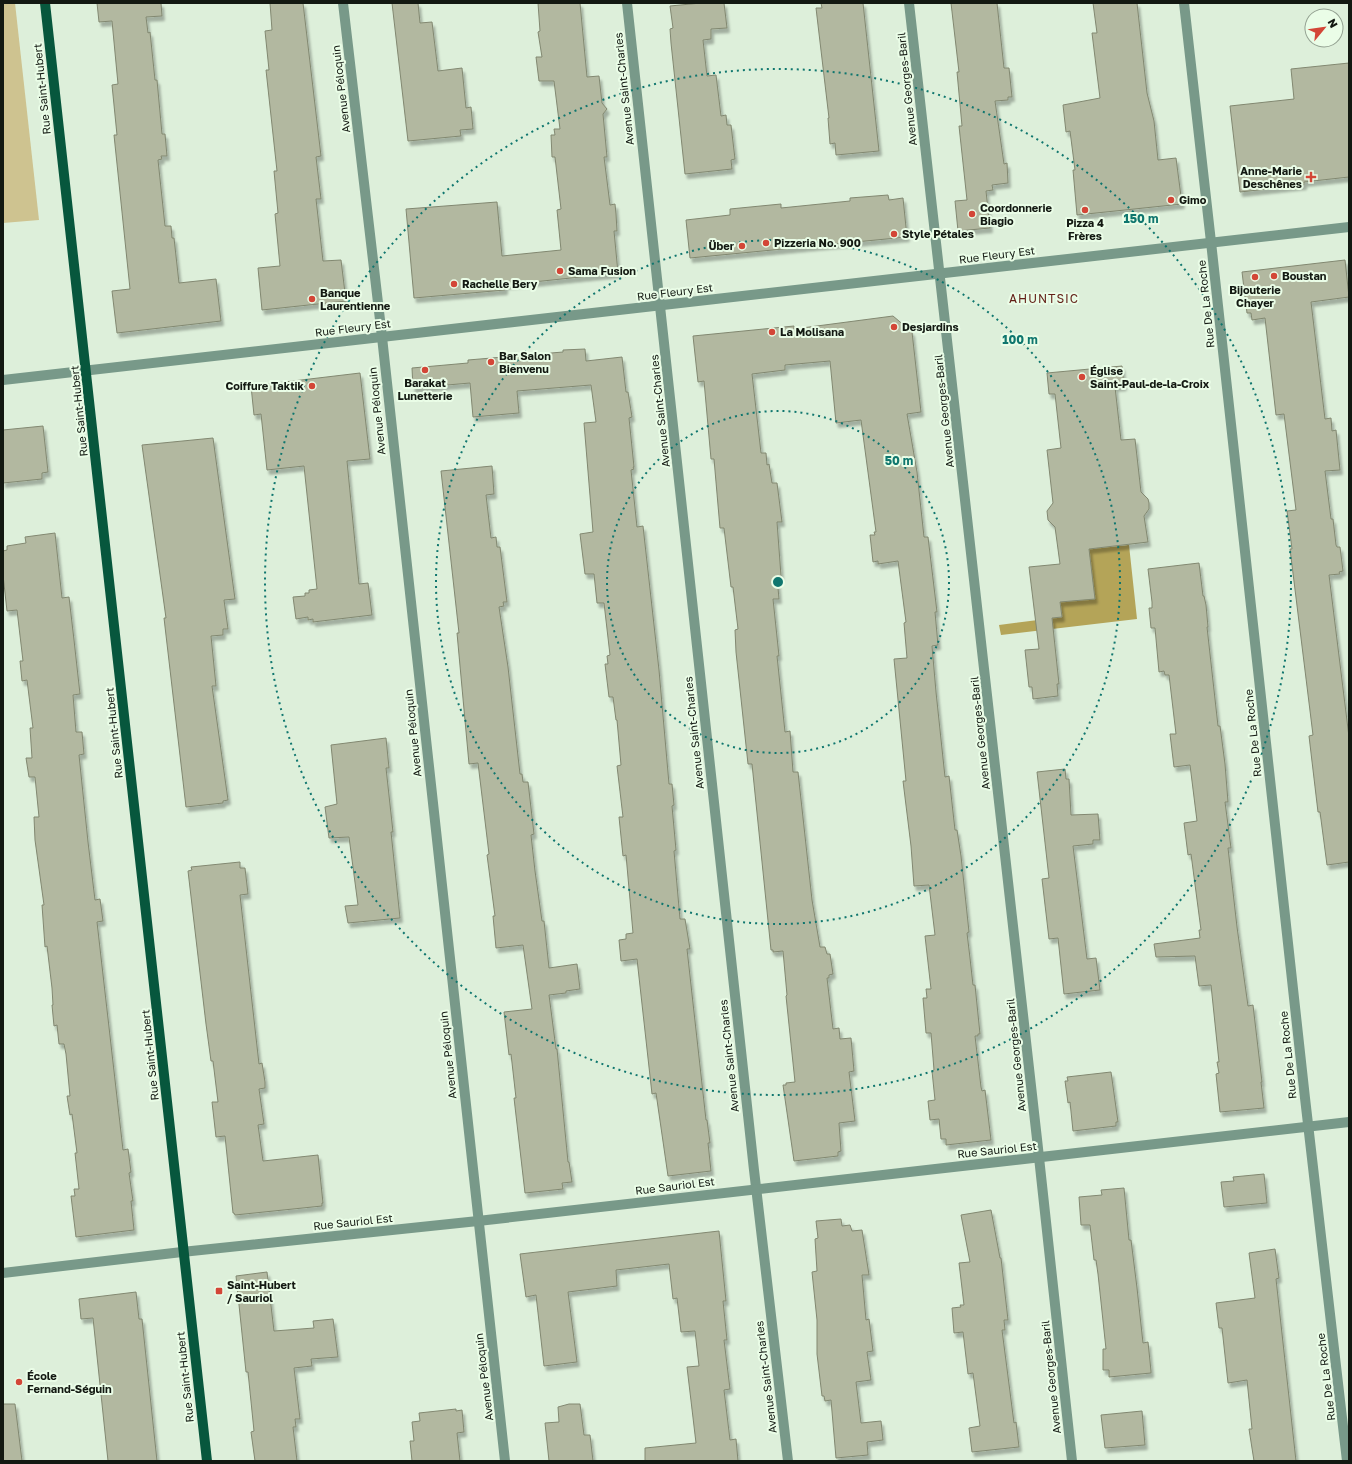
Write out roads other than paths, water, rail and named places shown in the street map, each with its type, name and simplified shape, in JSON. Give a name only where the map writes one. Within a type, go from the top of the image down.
[{"type":"main road","name":"Rue Saint-Hubert","points":[[45,3],[182,1252],[207,1461]]},
{"type":"street","name":"Avenue Péloquin","points":[[343,3],[382,337],[505,1461]]},
{"type":"street","name":"Avenue Saint-Charles","points":[[626,3],[756,1189],[788,1461]]},
{"type":"street","name":"Avenue Georges-Baril","points":[[910,3],[1072,1461]]},
{"type":"street","name":"Rue De La Roche","points":[[1184,3],[1308,1126],[1347,1461]]},
{"type":"street","name":"Rue Fleury Est","points":[[3,380],[1349,227]]},
{"type":"street","name":"Rue Sauriol Est","points":[[3,1273],[182,1252],[478,1221],[1349,1122]]},
{"type":"place","name":"Anne-Marie Deschênes","points":[[1311,177]]},
{"type":"place","name":"Gimo","points":[[1171,200]]},
{"type":"place","name":"Pizza 4 Frères","points":[[1085,210]]},
{"type":"place","name":"Coordonnerie Biagio","points":[[972,214]]},
{"type":"place","name":"Style Pétales","points":[[894,234]]},
{"type":"place","name":"Pizzeria No. 900","points":[[766,243]]},
{"type":"place","name":"Über","points":[[742,246]]},
{"type":"place","name":"Sama Fusion","points":[[560,271]]},
{"type":"place","name":"Boustan","points":[[1274,276]]},
{"type":"place","name":"Bijouterie Chayer","points":[[1255,277]]},
{"type":"place","name":"Rachelle Bery","points":[[454,284]]},
{"type":"place","name":"Banque Laurentienne","points":[[312,299]]},
{"type":"place","name":"Desjardins","points":[[894,327]]},
{"type":"place","name":"La Molisana","points":[[772,332]]},
{"type":"place","name":"Bar Salon Bienvenu","points":[[491,362]]},
{"type":"place","name":"Barakat Lunetterie","points":[[425,370]]},
{"type":"place","name":"Église Saint-Paul-de-la-Croix","points":[[1082,377]]},
{"type":"place","name":"Coiffure Taktik","points":[[312,386]]},
{"type":"place","name":"Saint-Hubert / Sauriol","points":[[219,1291]]},
{"type":"place","name":"École Fernand-Séguin","points":[[19,1382]]},
{"type":"district","name":"AHUNTSIC","points":[[1044,299]]}]
